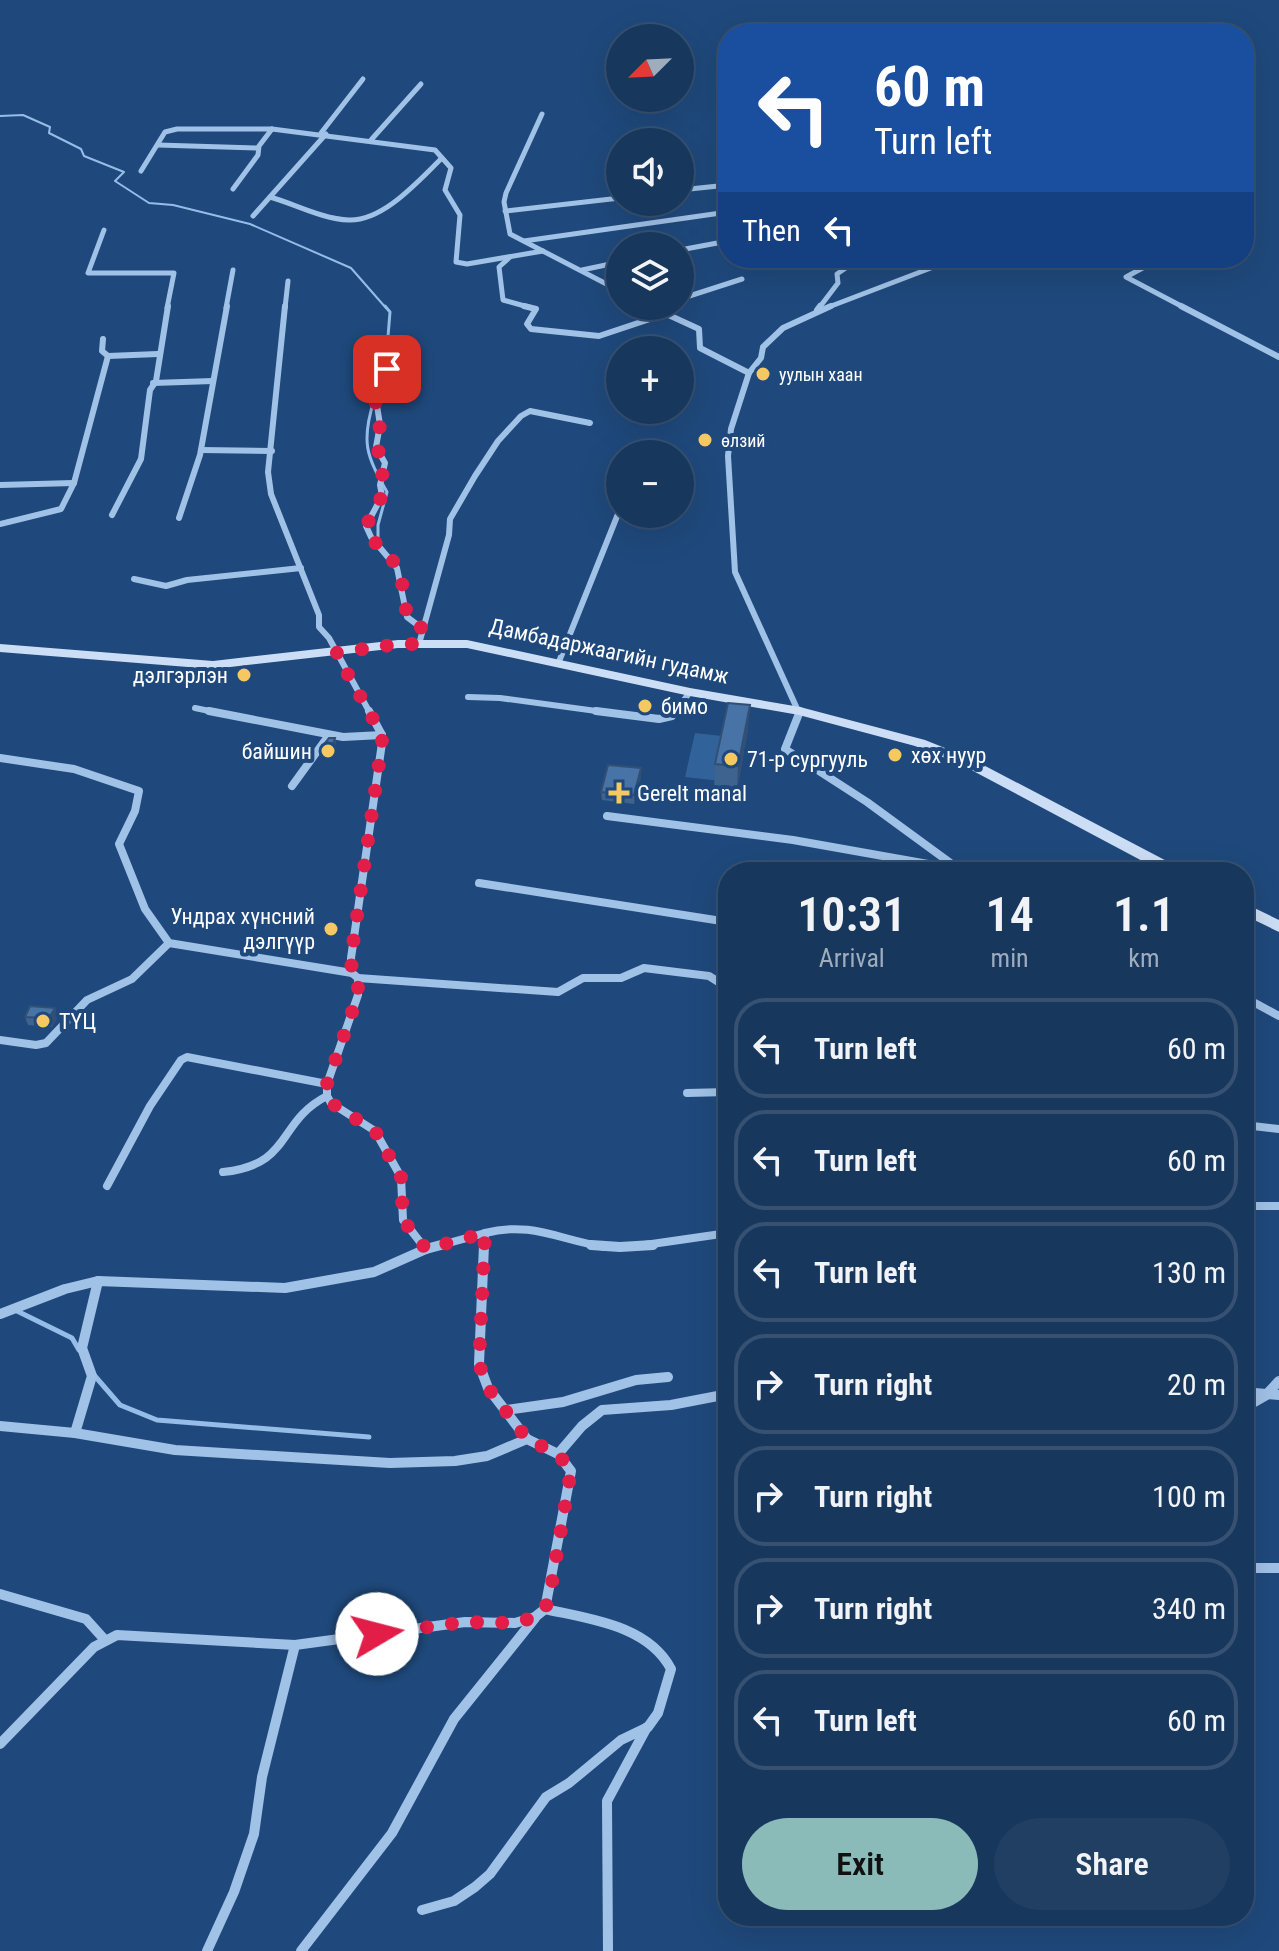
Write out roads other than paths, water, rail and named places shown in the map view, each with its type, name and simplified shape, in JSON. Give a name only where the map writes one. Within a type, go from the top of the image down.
[{"type":"main road","name":"Дамбадаржаагийн гудамж","points":[[0,648],[213,665],[336,653],[398,644],[421,637],[467,644],[690,692],[800,711],[920,743],[965,761],[1156,862]]},
{"type":"main road","points":[[1254,913],[1279,927]]},
{"type":"street","points":[[253,216],[324,133],[363,79]]},
{"type":"street","points":[[371,140],[421,84]]},
{"type":"street","points":[[542,114],[506,193],[505,211],[510,234],[606,284]]},
{"type":"street","points":[[233,189],[258,155],[258,148],[272,129]]},
{"type":"street","points":[[141,171],[165,132],[170,130],[272,129],[324,133],[435,150],[451,168],[446,192],[460,215],[456,262],[467,264],[543,251]]},
{"type":"street","points":[[158,145],[258,148]]},
{"type":"street","points":[[270,197],[321,214],[355,219],[392,201],[442,158]]},
{"type":"street","points":[[694,189],[718,186]]},
{"type":"street","points":[[505,211],[606,200]]},
{"type":"street","points":[[523,241],[718,213]]},
{"type":"street","points":[[104,230],[88,273],[174,273],[158,354],[156,381],[152,383],[141,459],[112,515]]},
{"type":"street","points":[[694,247],[718,243]]},
{"type":"street","points":[[511,257],[499,267],[503,300],[536,309],[527,324],[531,329],[599,336],[647,320]]},
{"type":"street","points":[[582,271],[606,265]]},
{"type":"street","points":[[815,312],[838,283],[837,274],[846,268]]},
{"type":"street","points":[[931,268],[815,312],[783,328],[763,347],[761,358],[749,373],[731,429],[728,456],[735,572],[800,711],[785,749],[867,802],[950,862]]},
{"type":"street","points":[[1143,268],[1126,277],[1279,357]]},
{"type":"street","points":[[179,518],[201,450],[233,270]]},
{"type":"street","points":[[694,294],[742,279]]},
{"type":"street","points":[[288,281],[269,462],[271,494],[319,615],[319,627],[329,638],[382,735],[351,958],[358,995],[327,1084],[327,1096],[331,1103],[375,1131],[401,1177],[403,1220],[426,1249]]},
{"type":"street","points":[[679,320],[699,329],[700,348],[749,373]]},
{"type":"street","points":[[103,339],[102,351],[108,356],[158,354]]},
{"type":"street","points":[[0,524],[58,511],[74,483],[108,356]]},
{"type":"street","points":[[395,367],[375,373],[372,384],[380,425],[376,447],[385,463],[380,485],[382,496],[366,526],[369,539],[391,558],[401,575],[407,617],[421,637]]},
{"type":"street","points":[[152,383],[213,381]]},
{"type":"street","points":[[421,637],[449,535],[450,519],[508,428],[522,413],[530,411],[590,423]]},
{"type":"street","points":[[201,450],[272,451]]},
{"type":"street","points":[[0,485],[74,483]]},
{"type":"street","points":[[558,664],[612,528]]},
{"type":"street","points":[[134,579],[166,586],[187,580],[301,568]]},
{"type":"street","points":[[468,697],[500,698],[659,719],[672,716],[690,692]]},
{"type":"street","points":[[195,708],[329,735],[382,735]]},
{"type":"street","points":[[292,786],[329,735]]},
{"type":"street","points":[[0,758],[74,769],[139,791],[140,803],[127,823],[119,844],[149,918],[169,943],[355,976],[558,992],[583,978],[621,978],[644,968],[709,976],[718,982]]},
{"type":"street","points":[[607,816],[793,840],[913,862]]},
{"type":"street","points":[[479,883],[718,920]]},
{"type":"street","points":[[0,1040],[36,1045],[46,1043],[87,1000],[132,979],[169,943]]},
{"type":"street","points":[[1254,1003],[1279,1016]]},
{"type":"street","points":[[107,1186],[150,1106],[181,1060],[187,1057],[327,1084]]},
{"type":"street","points":[[687,1093],[718,1092]]},
{"type":"street","points":[[223,1172],[253,1170],[266,1162],[310,1106],[327,1096]]},
{"type":"street","points":[[1254,1126],[1279,1129]]},
{"type":"street","points":[[1254,1206],[1279,1206]]},
{"type":"street","points":[[0,1314],[65,1289],[98,1281],[285,1288],[374,1272],[426,1249],[508,1225],[540,1228],[583,1244],[608,1248],[718,1234]]},
{"type":"street","points":[[301,1951],[392,1833],[454,1719],[540,1613],[571,1471],[558,1454],[527,1439],[488,1388],[479,1364],[485,1233]]},
{"type":"street","points":[[75,1433],[92,1376],[82,1348],[98,1281]]},
{"type":"street","points":[[506,1410],[563,1402],[636,1380],[668,1377]]},
{"type":"street","points":[[1254,1402],[1279,1381]]},
{"type":"street","points":[[1254,1394],[1279,1395]]},
{"type":"street","points":[[558,1454],[582,1426],[602,1410],[671,1405],[718,1396]]},
{"type":"street","points":[[0,1426],[75,1433],[175,1450],[390,1463],[455,1461],[487,1456],[527,1439]]},
{"type":"street","points":[[1254,1568],[1279,1568]]},
{"type":"street","points":[[0,1594],[86,1619],[104,1639]]},
{"type":"street","points":[[0,1744],[104,1639],[117,1635],[295,1645],[465,1622],[515,1623],[540,1613],[640,1636],[661,1650],[671,1669],[670,1679],[658,1713],[607,1801],[608,1951]]},
{"type":"street","points":[[207,1951],[234,1892],[254,1834],[262,1777],[295,1645]]},
{"type":"street","points":[[422,1910],[454,1901],[475,1887],[490,1874],[546,1797],[569,1783],[621,1740],[648,1727]]},
{"type":"waterway","points":[[0,116],[23,115],[50,127],[49,133],[81,149],[84,156],[124,172],[115,181],[149,203],[173,205],[250,224],[351,268],[386,308]]},
{"type":"waterway","points":[[377,391],[386,361],[390,312],[385,306]]},
{"type":"waterway","points":[[374,400],[368,427],[368,448],[374,468],[387,492],[378,525],[378,543]]},
{"type":"waterway","points":[[17,1311],[72,1338],[79,1350]]},
{"type":"waterway","points":[[94,1375],[120,1405],[157,1420],[369,1437]]},
{"type":"place","name":"уулын хаан","points":[[763,374]]},
{"type":"place","name":"өлзий","points":[[705,440]]},
{"type":"place","name":"дэлгэрлэн","points":[[244,675]]},
{"type":"place","name":"бимо","points":[[645,706]]},
{"type":"place","name":"байшин","points":[[328,751]]},
{"type":"place","name":"хөх нуур","points":[[895,755]]},
{"type":"place","name":"71-р сургууль","points":[[731,759]]},
{"type":"place","name":"Gerelt manal","points":[[619,793]]},
{"type":"place","name":"Ундрах хүнсний дэлгүүр","points":[[331,929]]},
{"type":"place","name":"ТҮЦ","points":[[43,1021]]}]
